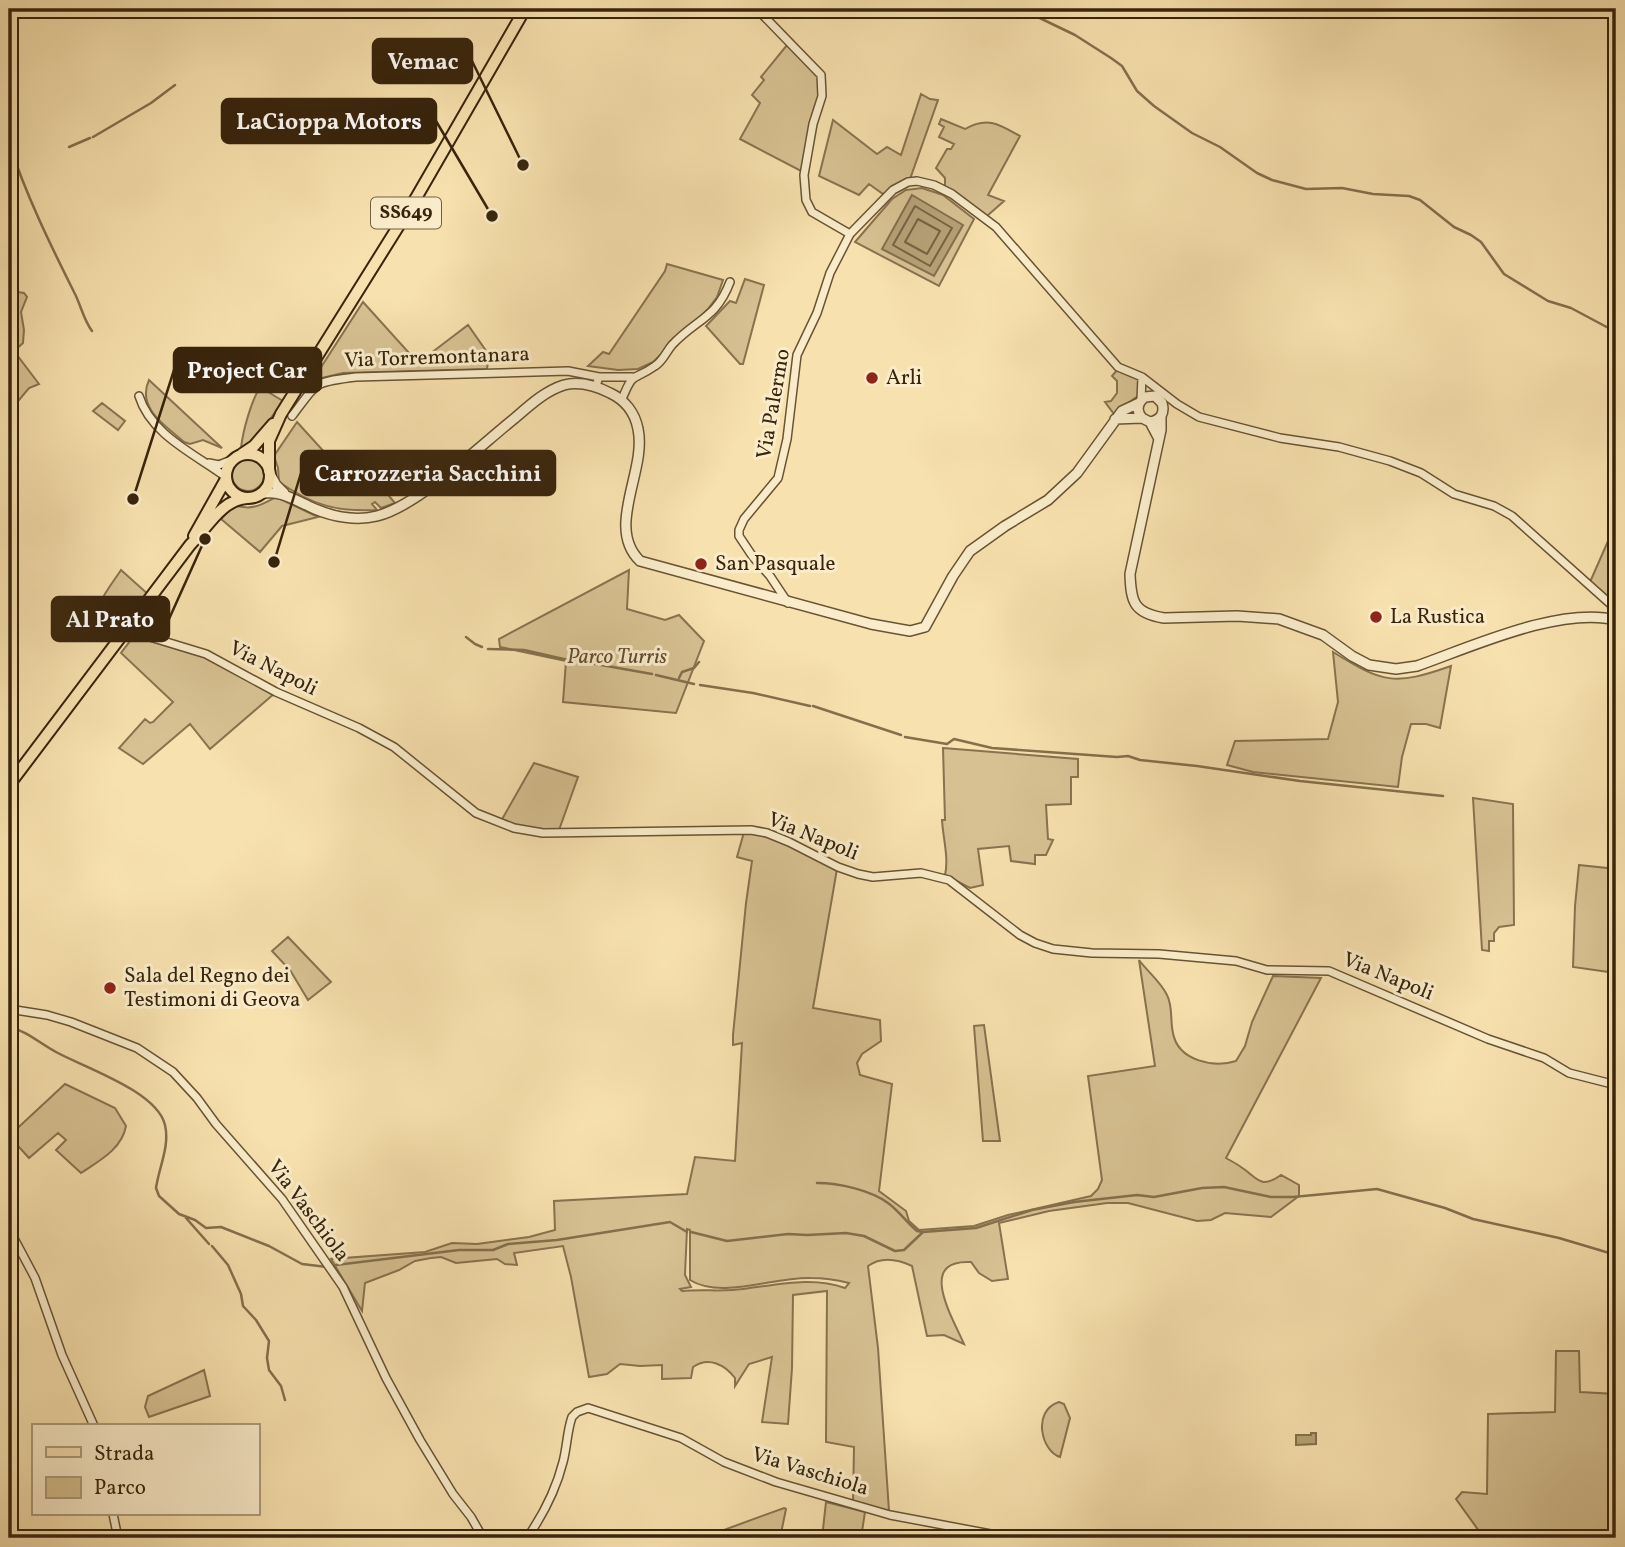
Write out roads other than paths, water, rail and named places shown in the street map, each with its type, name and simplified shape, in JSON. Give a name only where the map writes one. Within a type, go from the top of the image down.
[{"type":"main road","name":"SS649","points":[[190,544],[223,506],[233,500],[260,494],[268,486],[269,441],[416,198],[524,9]]},
{"type":"main road","name":"SS649","points":[[9,785],[190,544],[226,478],[227,470],[237,457],[254,446],[286,415]]},
{"type":"main road","points":[[237,457],[255,455],[262,459],[270,473]]},
{"type":"main road","points":[[226,478],[233,492],[247,498]]},
{"type":"street","points":[[757,9],[821,75],[822,96],[813,124],[804,175],[806,200],[812,212],[850,234]]},
{"type":"street","name":"Via Palermo","points":[[789,603],[753,557],[738,530],[778,478],[787,439],[797,355],[817,313],[830,273],[850,234],[893,190],[918,181],[952,194],[996,227],[1118,367],[1142,377],[1177,404],[1207,420],[1280,438],[1339,447],[1391,461],[1421,473],[1454,494],[1494,506],[1512,516],[1616,609]]},
{"type":"street","points":[[597,382],[632,377],[656,366],[676,341],[716,309],[730,282]]},
{"type":"street","name":"Via Torremontanara","points":[[286,415],[324,381],[356,377],[568,371],[597,382],[622,399]]},
{"type":"street","points":[[632,377],[622,399],[635,419],[639,437],[625,525],[631,553],[650,566],[871,624],[911,631],[922,629],[970,551],[1004,526],[1048,500],[1077,473],[1122,411],[1149,396],[1155,396],[1162,402],[1162,414],[1159,440],[1130,573],[1131,598],[1136,606],[1152,616],[1279,619],[1324,635],[1369,665],[1396,668],[1417,666],[1550,620],[1594,617],[1616,620]]},
{"type":"street","points":[[1142,377],[1139,413],[1159,440]]},
{"type":"street","name":"Via Torremontanara","points":[[260,494],[278,493],[335,516],[376,516],[394,510],[427,489],[544,394],[571,384],[597,382]]},
{"type":"street","points":[[139,396],[149,417],[177,443],[226,478]]},
{"type":"street","points":[[1115,419],[1146,420],[1177,404]]},
{"type":"street","points":[[202,461],[219,465],[237,457]]},
{"type":"street","name":"Via Torremontanara","points":[[270,473],[278,488],[295,499]]},
{"type":"street","name":"Via Napoli","points":[[127,630],[206,654],[276,692],[359,728],[394,747],[476,813],[504,825],[543,832],[730,829],[767,833],[858,874],[873,877],[921,873],[949,880],[1020,935],[1044,947],[1092,953],[1160,954],[1237,961],[1267,970],[1329,971],[1488,1039],[1544,1058],[1569,1073],[1616,1085]]},
{"type":"street","name":"Via Vaschiola","points":[[9,1009],[71,1022],[137,1048],[173,1072],[197,1098],[216,1124],[282,1199],[343,1287],[386,1378],[420,1440],[483,1538]]},
{"type":"street","points":[[9,1229],[35,1278],[62,1354],[93,1424]]},
{"type":"street","name":"Via Vaschiola","points":[[527,1538],[553,1493],[572,1417],[588,1408],[681,1438],[724,1462],[776,1482],[890,1515],[1012,1538]]},
{"type":"street","points":[[113,1516],[118,1538]]},
{"type":"water","points":[[912,195],[963,225],[934,276],[882,249]]},
{"type":"water","points":[[1316,1433],[1316,1444],[1296,1445],[1296,1435]]},
{"type":"waterway","points":[[1021,9],[1075,35],[1111,58],[1122,66],[1137,91],[1154,106],[1257,173],[1306,189],[1342,188],[1373,194],[1409,196],[1420,200],[1454,227],[1481,242],[1504,274],[1548,301],[1571,308],[1616,332]]},
{"type":"waterway","points":[[93,137],[151,103],[175,85]]},
{"type":"waterway","points":[[69,147],[90,138]]},
{"type":"waterway","points":[[9,143],[39,219],[92,331]]},
{"type":"waterway","points":[[466,637],[482,647]]},
{"type":"waterway","points":[[488,649],[524,650],[568,660]]},
{"type":"waterway","points":[[573,660],[652,674]]},
{"type":"waterway","points":[[679,678],[682,672],[694,668],[699,662]]},
{"type":"waterway","points":[[656,675],[694,684]]},
{"type":"waterway","points":[[700,685],[810,706]]},
{"type":"waterway","points":[[813,706],[901,735]]},
{"type":"waterway","points":[[905,737],[947,744],[954,739],[992,748],[1128,756],[1140,760],[1300,781],[1443,796]]},
{"type":"waterway","points":[[9,1027],[22,1031],[56,1052],[118,1081],[148,1101],[159,1113],[165,1125],[166,1141],[156,1188],[159,1196],[179,1214],[206,1228],[221,1227],[269,1246],[302,1264],[327,1267]]},
{"type":"waterway","points":[[817,1183],[844,1186],[881,1198],[917,1231],[923,1232]]},
{"type":"waterway","points":[[691,1232],[727,1241],[788,1234],[846,1233],[864,1236],[895,1251],[904,1250],[923,1232],[976,1228],[1032,1210],[1074,1202],[1137,1195],[1154,1197],[1202,1188],[1224,1187],[1271,1197],[1377,1189],[1445,1208],[1473,1219],[1559,1238],[1616,1255]]},
{"type":"waterway","points":[[186,1218],[209,1244]]},
{"type":"waterway","points":[[336,1265],[459,1250],[493,1250],[508,1244],[557,1240],[670,1222],[687,1232]]},
{"type":"waterway","points":[[212,1246],[228,1265],[241,1294],[243,1306],[269,1341],[269,1370],[281,1386],[285,1400]]},
{"type":"place","name":"Vemac","points":[[523,165]]},
{"type":"place","name":"LaCioppa Motors","points":[[492,216]]},
{"type":"place","name":"Arli","points":[[872,378]]},
{"type":"place","name":"Project Car","points":[[133,499]]},
{"type":"place","name":"Al Prato","points":[[205,539]]},
{"type":"place","name":"Carrozzeria Sacchini","points":[[274,562]]},
{"type":"place","name":"San Pasquale","points":[[701,564]]},
{"type":"place","name":"La Rustica","points":[[1376,617]]},
{"type":"place","name":"Sala del Regno dei Testimoni di Geova","points":[[110,988]]},
{"type":"park label","name":"Parco Turris","points":[[617,657]]}]
